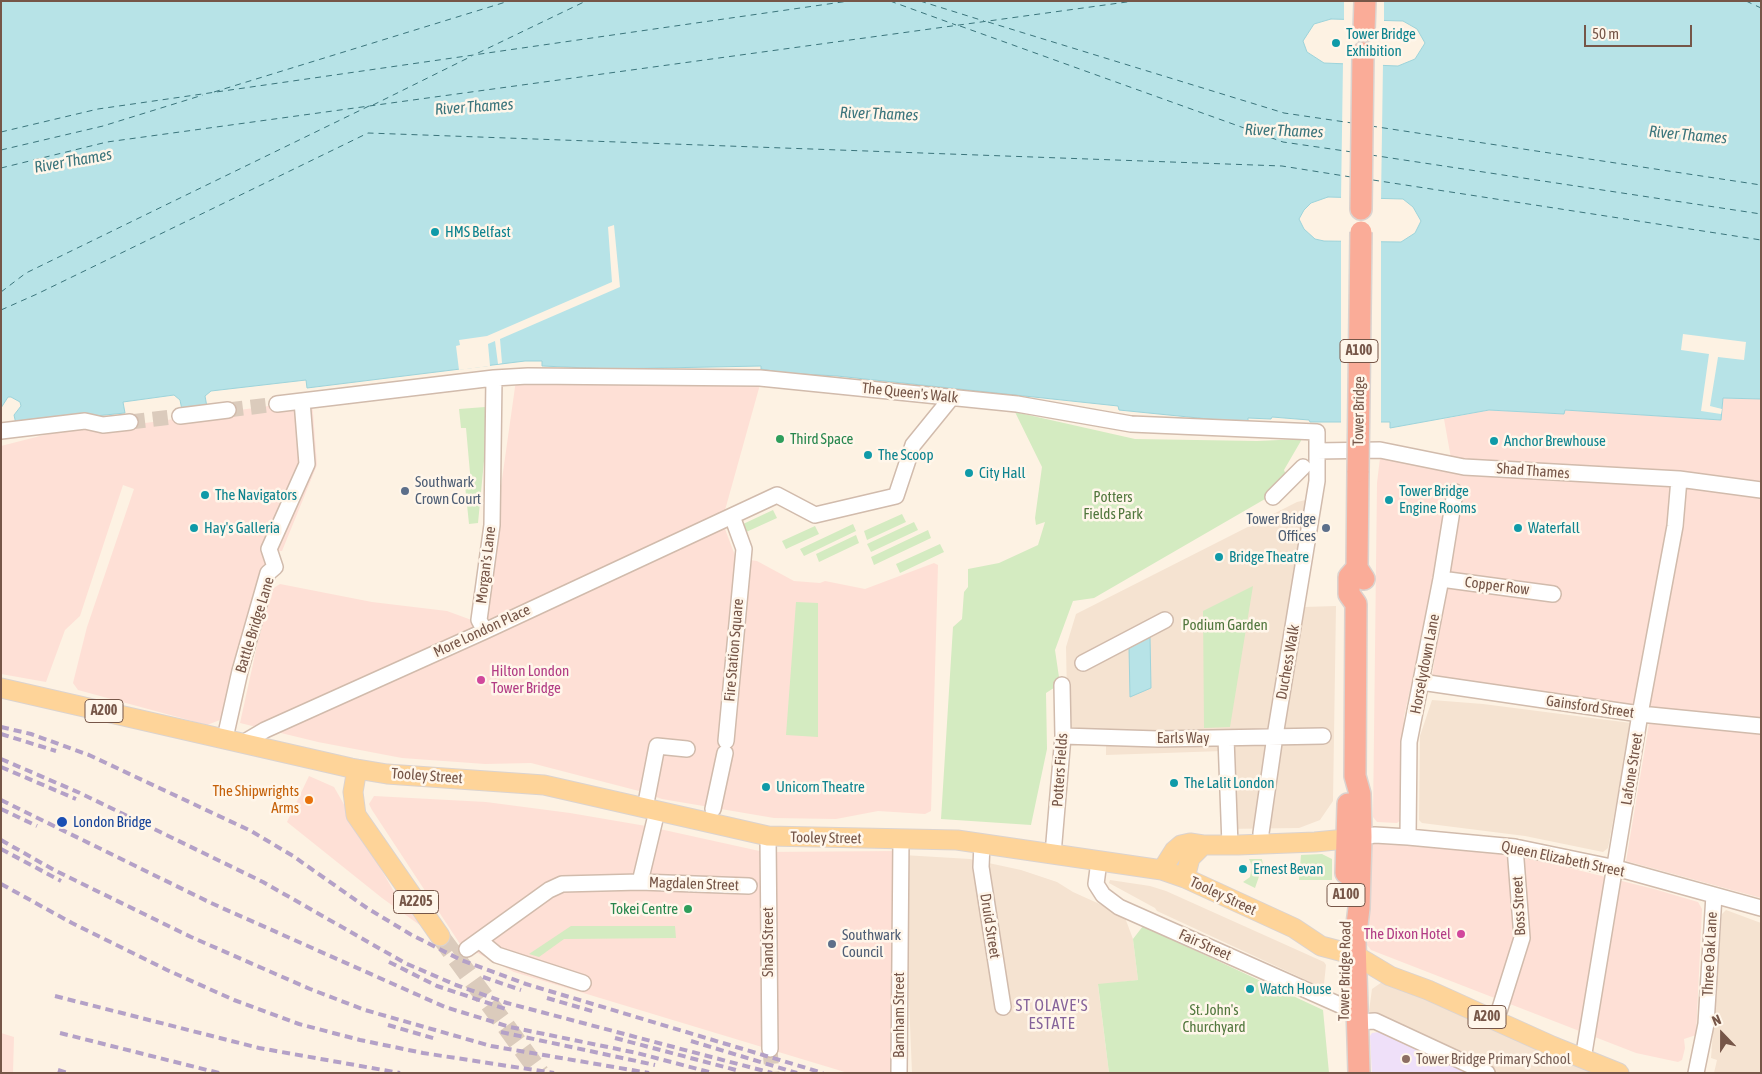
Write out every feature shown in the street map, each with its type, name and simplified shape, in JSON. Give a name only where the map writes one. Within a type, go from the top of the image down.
[{"type":"highway","points":[[1364,31],[1365,1]]},
{"type":"highway","points":[[1361,209],[1363,53]]},
{"type":"highway","name":"Tower Bridge","points":[[1358,471],[1361,232]]},
{"type":"highway","name":"Tower Bridge Road","points":[[1347,1073],[1342,1006],[1349,953],[1354,838],[1360,794],[1355,779],[1356,604],[1349,594],[1349,576],[1357,568],[1358,471]]},
{"type":"highway","name":"Tower Bridge Road","points":[[1349,953],[1366,1021],[1359,1073]]},
{"type":"main road","name":"Tooley Street","points":[[1,688],[357,769],[387,774],[544,785],[768,836],[931,838],[982,843],[1162,870],[1185,878],[1294,928],[1321,946],[1349,953],[1390,976],[1428,990],[1618,1073]]},
{"type":"main road","name":"A2205","points":[[357,769],[353,792],[356,815],[440,936]]},
{"type":"main road","points":[[1162,870],[1170,856],[1181,845],[1190,843],[1230,845],[1315,842],[1354,838]]},
{"type":"main road","points":[[1185,878],[1190,858],[1203,845]]},
{"type":"street","name":"The Queen's Walk","points":[[278,404],[494,378],[528,376],[760,378],[1017,404],[1131,424],[1317,432],[1317,445]]},
{"type":"street","name":"Morgan's Lane","points":[[485,631],[479,620],[492,525],[494,378]]},
{"type":"street","name":"More London Place","points":[[243,743],[265,730],[485,631],[777,495],[815,515],[896,496],[913,445],[952,397]]},
{"type":"street","name":"Battle Bridge Lane","points":[[225,738],[240,671],[268,574],[274,567],[269,549],[299,476],[307,464],[302,401]]},
{"type":"street","points":[[180,416],[228,410]]},
{"type":"street","points":[[1,431],[85,421],[103,425],[130,422]]},
{"type":"street","name":"Duchess Walk","points":[[1262,844],[1275,736],[1317,445]]},
{"type":"street","name":"Shad Thames","points":[[1317,445],[1380,450],[1464,467],[1680,479],[1761,490]]},
{"type":"street","points":[[1284,470],[1312,472]]},
{"type":"street","points":[[1273,497],[1312,472]]},
{"type":"street","name":"Lafone Street","points":[[1583,1059],[1640,714],[1676,526],[1680,479]]},
{"type":"street","name":"Horselydown Lane","points":[[1408,837],[1409,742],[1441,579],[1455,492]]},
{"type":"street","name":"Fire Station Square","points":[[713,809],[725,747],[744,549],[727,519]]},
{"type":"street","name":"Copper Row","points":[[1441,579],[1553,594]]},
{"type":"street","points":[[1083,662],[1165,620]]},
{"type":"street","name":"Gainsford Street","points":[[1421,682],[1640,714],[1761,726]]},
{"type":"street","name":"Potters Fields","points":[[1053,854],[1063,736],[1062,685]]},
{"type":"street","name":"Earls Way","points":[[1063,736],[1226,738],[1230,845]]},
{"type":"street","points":[[1226,738],[1323,736]]},
{"type":"street","name":"Magdalen Street","points":[[640,882],[651,810],[657,746],[687,749]]},
{"type":"street","name":"Queen Elizabeth Street","points":[[1354,838],[1375,835],[1515,847],[1616,868],[1761,908]]},
{"type":"street","name":"Shand Street","points":[[768,836],[770,1049]]},
{"type":"street","name":"Barnham Street","points":[[899,1073],[901,838]]},
{"type":"street","name":"Druid Street","points":[[982,843],[981,867],[1003,1007]]},
{"type":"street","name":"Boss Street","points":[[1496,1021],[1522,938],[1515,847]]},
{"type":"street","name":"Fair Street","points":[[1099,861],[1096,884],[1103,895],[1118,907],[1342,1006]]},
{"type":"street","name":"Magdalen Street","points":[[467,950],[535,900],[562,884],[640,882],[749,886]]},
{"type":"street","name":"Three Oak Lane","points":[[1696,1073],[1706,1024],[1714,895]]},
{"type":"street","points":[[480,941],[497,955],[583,983]]},
{"type":"street","points":[[1366,1021],[1488,1073]]},
{"type":"shaded area","points":[[516,380],[761,381],[722,521],[736,558],[757,561],[794,581],[820,583],[825,581],[865,589],[934,563],[938,565],[931,811],[925,814],[878,811],[836,819],[774,818],[662,799],[639,791],[531,763],[485,764],[402,758],[318,742],[240,723],[269,591],[280,584],[372,602],[447,611],[477,622],[482,621]]},
{"type":"shaded area","points":[[1723,398],[1761,399],[1761,898],[1626,861],[1651,712],[1431,683],[1435,657],[1419,648],[1404,717],[1401,820],[1397,823],[1377,822],[1373,817],[1377,483],[1380,458],[1452,464],[1444,419],[1489,410],[1563,414],[1564,410],[1721,420]]},
{"type":"shaded area","points":[[312,400],[317,465],[282,551],[271,551],[220,720],[207,725],[78,690],[73,683],[87,627],[134,489],[123,485],[80,616],[65,630],[46,682],[1,674],[1,446],[83,425],[109,428]]},
{"type":"shaded area","points":[[1323,496],[1304,607],[1336,606],[1333,801],[1320,820],[1299,828],[1221,829],[1223,751],[1106,755],[1106,743],[1068,744],[1066,647],[1076,614],[1297,502]]},
{"type":"shaded area","points":[[1432,700],[1483,704],[1631,723],[1608,848],[1603,852],[1525,836],[1422,823],[1419,820],[1420,736]]},
{"type":"shaded area","points":[[309,776],[334,787],[393,890],[421,926],[382,898],[287,822]]},
{"type":"shaded area","points":[[374,796],[486,802],[570,813],[646,826],[764,852],[895,851],[893,1073],[848,1073],[514,972],[460,944],[372,810],[369,804]]},
{"type":"shaded area","points":[[1376,841],[1505,852],[1654,889],[1698,902],[1702,909],[1696,1035],[1684,1039],[1685,1048],[1682,1060],[1678,1062],[1636,1053],[1371,950],[1364,941],[1367,849]]},
{"type":"shaded area","points":[[903,855],[970,859],[1021,870],[1057,882],[1073,892],[1124,915],[1133,939],[1138,980],[1098,985],[1109,1073],[912,1073]]},
{"type":"shaded area","points":[[1110,880],[1150,886],[1166,891],[1324,962],[1326,965],[1324,984],[1319,986],[1157,911],[1155,908],[1109,883]]},
{"type":"shaded area","points":[[1726,910],[1761,923],[1761,1073],[1714,1073],[1717,1060],[1711,1058],[1722,914]]},
{"type":"shaded area","points":[[1385,980],[1605,1073],[1497,1073],[1374,1016],[1369,1011],[1372,989]]},
{"type":"shaded area","name":"Tower Bridge Primary School","points":[[1379,1032],[1471,1073],[1372,1073],[1370,1036],[1372,1033]]},
{"type":"shaded area","points":[[1,1033],[14,1037],[13,1073],[1,1073]]},
{"type":"green space","points":[[485,407],[487,430],[478,523],[469,524],[465,485],[471,484],[466,428],[461,428],[459,409]]},
{"type":"green space","name":"Potters Fields Park","points":[[1015,412],[1135,439],[1257,441],[1302,439],[1284,470],[1286,475],[1265,499],[1094,598],[1073,601],[1055,650],[1060,684],[1046,693],[1047,749],[1031,825],[941,819],[953,627],[962,619],[964,592],[968,587],[968,569],[999,563],[1038,545],[1045,522],[1036,525],[1035,518],[1042,467]]},
{"type":"green space","points":[[773,510],[777,518],[744,533],[741,525]]},
{"type":"green space","points":[[902,514],[906,522],[867,540],[864,531]]},
{"type":"green space","points":[[914,522],[918,530],[871,552],[867,544]]},
{"type":"green space","points":[[853,524],[856,531],[804,556],[800,549]]},
{"type":"green space","points":[[815,526],[819,534],[786,549],[782,541]]},
{"type":"green space","points":[[928,530],[931,538],[874,565],[871,557]]},
{"type":"green space","points":[[856,535],[859,543],[819,562],[816,554]]},
{"type":"green space","points":[[940,544],[944,552],[900,573],[896,564]]},
{"type":"green space","name":"Podium Garden","points":[[1253,586],[1230,727],[1204,728],[1203,611]]},
{"type":"green space","points":[[796,602],[818,603],[818,737],[786,735]]},
{"type":"green space","points":[[1322,854],[1332,859],[1332,880],[1299,880],[1301,855]]},
{"type":"green space","points":[[1249,859],[1262,859],[1263,865],[1255,888],[1243,882],[1250,877],[1252,866]]},
{"type":"green space","points":[[571,926],[675,926],[676,938],[564,939],[539,957],[529,954]]},
{"type":"green space","name":"St. John's Churchyard","points":[[1143,926],[1323,1010],[1329,1073],[1109,1073],[1098,984],[1138,980],[1133,939]]},
{"type":"water","name":"River Thames","points":[[1,1],[1761,1],[1761,399],[1723,398],[1721,420],[1565,410],[1564,414],[1489,410],[1390,428],[1390,422],[1310,422],[1309,420],[1272,417],[1271,419],[1248,418],[1248,423],[1119,410],[1118,406],[837,376],[784,373],[761,369],[761,366],[611,369],[542,366],[542,361],[525,361],[307,388],[306,380],[211,391],[205,396],[207,407],[182,410],[180,400],[174,395],[123,402],[125,413],[16,424],[14,415],[21,406],[20,402],[8,397],[1,408]],"holes":[[[1331,19],[1403,21],[1417,29],[1425,43],[1415,59],[1398,66],[1324,63],[1307,52],[1303,41],[1314,24]],[[1328,197],[1403,199],[1413,207],[1421,221],[1415,233],[1401,242],[1324,241],[1315,239],[1304,229],[1299,219],[1311,203]]]},
{"type":"water","points":[[1150,637],[1151,688],[1130,697],[1129,647]]},
{"type":"pier","points":[[1344,1],[1384,1],[1384,22],[1344,22]]},
{"type":"pier","points":[[1343,62],[1383,63],[1381,200],[1341,199]]},
{"type":"pier","points":[[614,225],[620,287],[500,339],[502,363],[498,364],[495,341],[488,344],[490,366],[459,370],[456,346],[460,345],[459,340],[487,336],[612,282],[608,227]]},
{"type":"pier","points":[[1341,239],[1381,241],[1381,425],[1341,424]]},
{"type":"pier","points":[[1683,334],[1746,342],[1744,360],[1718,357],[1710,406],[1722,409],[1721,414],[1701,411],[1709,354],[1681,350]]},
{"type":"ferry route","points":[[214,92],[509,1]]},
{"type":"ferry route","points":[[478,53],[586,1]]},
{"type":"ferry route","points":[[1,132],[98,109],[849,1]]},
{"type":"ferry route","points":[[890,1],[956,25]]},
{"type":"ferry route","points":[[920,1],[984,21]]},
{"type":"ferry route","points":[[1,168],[107,142],[1134,1]]},
{"type":"ferry route","points":[[1746,1],[1761,8]]},
{"type":"ferry route","points":[[988,22],[1284,113],[1352,123]]},
{"type":"ferry route","points":[[960,26],[1283,142],[1352,152]]},
{"type":"ferry route","points":[[373,105],[472,56]]},
{"type":"ferry route","points":[[1,150],[103,126],[203,95]]},
{"type":"ferry route","points":[[1,292],[26,273],[369,106]]},
{"type":"ferry route","points":[[1371,126],[1761,185]]},
{"type":"ferry route","points":[[1,310],[368,133],[1282,166],[1351,177]]},
{"type":"ferry route","points":[[1371,155],[1761,214]]},
{"type":"ferry route","points":[[1373,180],[1761,240]]},
{"type":"tunnel","points":[[228,410],[277,404]]},
{"type":"tunnel","points":[[130,422],[180,416]]},
{"type":"tunnel","points":[[440,936],[540,1073]]},
{"type":"tunnel","points":[[455,956],[467,949]]},
{"type":"tunnel","points":[[770,1049],[772,1073]]},
{"type":"railway","points":[[1,727],[31,734],[89,755],[251,831],[293,856],[367,908],[410,934],[461,960],[526,984],[823,1073]]},
{"type":"railway","points":[[1,734],[56,751]]},
{"type":"railway","points":[[1,759],[80,793],[263,882],[405,963],[456,985],[507,1003],[772,1073]]},
{"type":"railway","points":[[1,767],[76,799]]},
{"type":"railway","points":[[1,800],[211,903],[445,1007],[510,1027],[637,1053],[713,1073]]},
{"type":"railway","points":[[1,809],[37,826]]},
{"type":"railway","points":[[1,840],[54,870],[191,937],[310,989],[365,1010],[491,1046],[649,1073]]},
{"type":"railway","points":[[1,849],[61,881]]},
{"type":"railway","points":[[1,884],[72,923],[167,970],[234,1000],[299,1024],[360,1040],[423,1053],[554,1073]]},
{"type":"railway","points":[[389,962],[437,986],[509,1010]]},
{"type":"railway","points":[[483,977],[521,990]]},
{"type":"railway","points":[[55,996],[259,1048],[400,1073]]},
{"type":"railway","points":[[547,998],[595,1012]]},
{"type":"railway","points":[[388,1025],[436,1039]]},
{"type":"railway","points":[[501,1032],[655,1065]]},
{"type":"railway","points":[[60,1033],[219,1073]]},
{"type":"railway","points":[[615,1038],[736,1070]]},
{"type":"railway","points":[[691,1041],[797,1073]]},
{"type":"railway","points":[[58,1070],[68,1073]]},
{"type":"place","name":"Tower Bridge Exhibition","points":[[1336,43]]},
{"type":"place","name":"HMS Belfast","points":[[435,232]]},
{"type":"place","name":"Third Space","points":[[780,439]]},
{"type":"place","name":"Anchor Brewhouse","points":[[1494,441]]},
{"type":"place","name":"The Scoop","points":[[868,455]]},
{"type":"place","name":"City Hall","points":[[969,473]]},
{"type":"place","name":"Southwark Crown Court","points":[[405,491]]},
{"type":"place","name":"The Navigators","points":[[205,495]]},
{"type":"place","name":"Tower Bridge Engine Rooms","points":[[1389,500]]},
{"type":"place","name":"Hay's Galleria","points":[[194,528]]},
{"type":"place","name":"Tower Bridge Offices","points":[[1326,528]]},
{"type":"place","name":"Waterfall","points":[[1518,528]]},
{"type":"place","name":"Bridge Theatre","points":[[1219,557]]},
{"type":"place","name":"Hilton London Tower Bridge","points":[[481,680]]},
{"type":"place","name":"The Lalit London","points":[[1174,783]]},
{"type":"place","name":"Unicorn Theatre","points":[[766,787]]},
{"type":"place","name":"The Shipwrights Arms","points":[[309,800]]},
{"type":"place","name":"London Bridge","points":[[62,822]]},
{"type":"place","name":"Ernest Bevan","points":[[1243,869]]},
{"type":"place","name":"Tokei Centre","points":[[688,909]]},
{"type":"place","name":"The Dixon Hotel","points":[[1461,934]]},
{"type":"place","name":"Southwark Council","points":[[832,944]]},
{"type":"place","name":"Watch House","points":[[1250,989]]},
{"type":"place","name":"Tower Bridge Primary School","points":[[1406,1059]]},
{"type":"district","name":"ST OLAVE'S ESTATE","points":[[1052,1015]]}]
